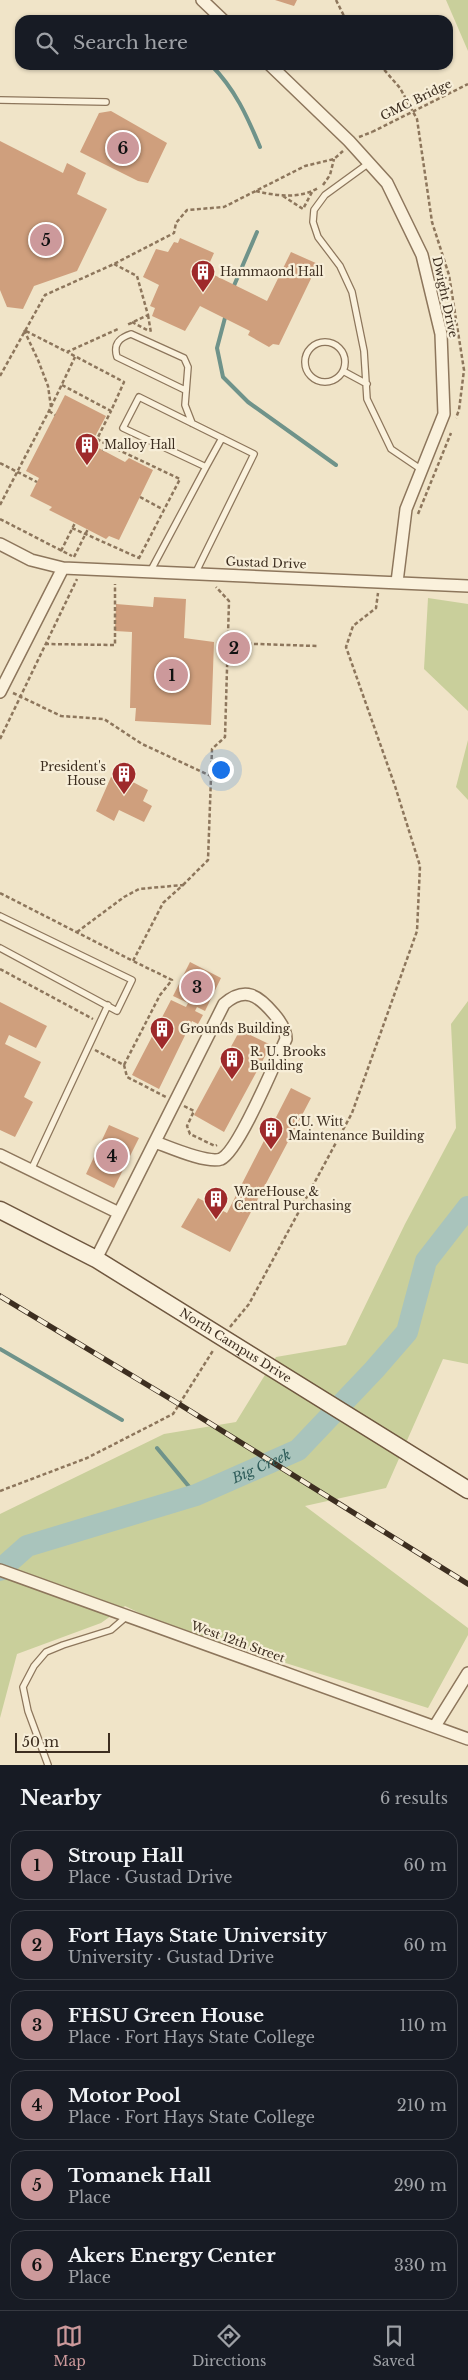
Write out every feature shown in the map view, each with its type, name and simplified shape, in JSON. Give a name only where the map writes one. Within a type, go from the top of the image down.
[{"type":"main road","name":"North Campus Drive","points":[[0,1210],[96,1259],[468,1490]]},
{"type":"street","points":[[202,0],[218,15]]},
{"type":"street","name":"Dwight Drive","points":[[275,70],[349,141],[387,183],[422,255],[441,334],[444,414],[406,509],[397,582]]},
{"type":"street","name":"Gustad Drive","points":[[0,544],[31,560],[63,568],[468,586]]},
{"type":"street","points":[[1,691],[63,568]]},
{"type":"street","points":[[96,1259],[224,1004],[233,997],[242,994],[257,997],[280,1021],[286,1033],[286,1039],[236,1144],[221,1158],[209,1160],[155,1142]]},
{"type":"street","points":[[0,1156],[119,1213]]},
{"type":"street","name":"West 12th Street","points":[[0,1570],[468,1739]]},
{"type":"street","points":[[435,1726],[468,1673]]},
{"type":"lane","points":[[0,100],[106,102]]},
{"type":"lane","points":[[369,163],[325,195],[314,210],[313,222],[318,237],[340,266],[352,292],[364,352],[367,399],[391,449],[422,470]]},
{"type":"lane","points":[[185,390],[117,357],[115,350],[117,342],[131,334],[187,361],[185,405],[192,423]]},
{"type":"lane","points":[[321,342],[334,344],[343,352],[345,365],[343,371],[339,376],[327,382],[314,378],[306,368],[307,354],[315,345],[321,342]]},
{"type":"lane","points":[[343,371],[366,384]]},
{"type":"lane","points":[[195,574],[254,454],[138,397],[123,428],[206,467]]},
{"type":"lane","points":[[150,572],[222,438]]},
{"type":"lane","points":[[0,916],[132,980],[117,1011],[0,948]]},
{"type":"lane","points":[[30,1170],[108,1006]]},
{"type":"lane","points":[[48,1765],[28,1711],[23,1686],[34,1666],[46,1652],[111,1630],[126,1617]]},
{"type":"path","points":[[336,0],[344,15]]},
{"type":"path","points":[[384,70],[400,88],[417,119],[432,222],[449,274],[464,370],[459,410],[456,419]]},
{"type":"path","name":"GMC Bridge","points":[[372,132],[468,84]]},
{"type":"path","points":[[0,376],[45,295],[114,264],[174,233],[176,223],[187,210],[224,206],[304,166],[334,159],[342,152],[349,141]]},
{"type":"path","points":[[282,196],[312,192],[322,186],[330,175],[334,159]]},
{"type":"path","points":[[256,190],[282,196],[303,209],[312,192]]},
{"type":"path","points":[[114,264],[137,276],[151,332],[148,341]]},
{"type":"path","points":[[68,352],[148,315]]},
{"type":"path","points":[[24,330],[124,382],[97,439],[180,479],[136,563]]},
{"type":"path","points":[[24,330],[44,378],[51,407]]},
{"type":"path","points":[[0,505],[76,356]]},
{"type":"path","points":[[62,385],[111,411]]},
{"type":"path","points":[[49,412],[55,415]]},
{"type":"path","points":[[417,523],[418,515],[453,428]]},
{"type":"path","points":[[103,451],[106,444]]},
{"type":"path","points":[[0,463],[37,482]]},
{"type":"path","points":[[140,498],[164,510]]},
{"type":"path","points":[[0,519],[61,551],[86,561],[0,738]]},
{"type":"path","points":[[61,551],[75,523]]},
{"type":"path","points":[[72,528],[139,558]]},
{"type":"path","points":[[74,557],[88,529]]},
{"type":"path","points":[[0,1491],[87,1458],[172,1414],[222,1336],[249,1304],[352,1113],[417,931],[420,866],[395,786],[346,647],[353,626],[376,608],[379,582]]},
{"type":"path","points":[[45,644],[114,645],[115,584]]},
{"type":"path","points":[[133,961],[163,903],[208,860],[212,748],[224,737],[228,643],[229,601],[216,587]]},
{"type":"path","points":[[228,643],[317,646]]},
{"type":"path","points":[[1,691],[21,695],[61,716],[104,719],[142,744],[211,776]]},
{"type":"path","points":[[77,932],[124,897],[139,889],[183,885]]},
{"type":"path","points":[[0,893],[172,980],[160,995],[124,1065]]},
{"type":"path","points":[[0,969],[93,1017],[94,1025]]},
{"type":"green space","points":[[446,0],[468,0],[468,51],[453,15]]},
{"type":"green space","points":[[428,598],[468,604],[468,711],[424,669]]},
{"type":"green space","points":[[468,740],[468,800],[456,787]]},
{"type":"green space","points":[[468,1001],[468,1364],[443,1359],[386,1488],[305,1506],[468,1628],[468,1635],[428,1708],[162,1624],[125,1606],[101,1623],[17,1654],[0,1718],[0,1514],[164,1434],[236,1422],[276,1357],[346,1345],[405,1224],[456,1128],[451,1024]]},
{"type":"building","points":[[275,0],[297,0],[294,6]]},
{"type":"building","points":[[111,111],[167,143],[148,183],[138,181],[80,152],[99,113]]},
{"type":"building","points":[[0,141],[63,173],[67,163],[86,173],[77,194],[107,209],[77,271],[34,286],[23,309],[7,307],[0,290]]},
{"type":"building","name":"Hammaond Hall","points":[[180,238],[214,253],[206,271],[267,301],[291,252],[318,264],[279,345],[273,344],[269,347],[248,335],[250,331],[200,306],[185,331],[152,316],[155,308],[150,306],[159,285],[143,277],[156,249],[168,252],[174,242],[178,243]]},
{"type":"building","name":"Malloy Hall","points":[[65,395],[106,416],[91,444],[125,462],[129,458],[153,470],[119,540],[109,536],[106,539],[49,510],[52,507],[30,496],[39,478],[26,471]]},
{"type":"building","points":[[154,597],[186,599],[184,638],[214,642],[211,725],[135,721],[136,708],[130,708],[132,632],[115,631],[116,604],[153,607]]},
{"type":"building","name":"President's House","points":[[111,777],[129,785],[131,781],[148,790],[143,801],[152,806],[144,822],[119,810],[114,821],[96,811]]},
{"type":"building","name":"Grounds Building","points":[[190,962],[221,978],[205,1011],[197,1007],[195,1011],[203,1015],[198,1024],[192,1021],[159,1089],[132,1075],[171,1000],[186,1007],[188,1003],[173,996]]},
{"type":"building","points":[[0,1002],[47,1026],[36,1048],[9,1035],[5,1044],[41,1062],[24,1097],[33,1102],[15,1137],[0,1130]]},
{"type":"building","name":"R. U. Brooks Building","points":[[240,1030],[271,1045],[224,1132],[194,1115]]},
{"type":"building","points":[[291,1088],[311,1098],[230,1252],[181,1227],[198,1198],[227,1213]]},
{"type":"building","points":[[109,1125],[139,1138],[114,1188],[86,1174]]},
{"type":"waterway","points":[[215,70],[234,93],[260,147]]},
{"type":"waterway","points":[[233,288],[257,232]]},
{"type":"waterway","points":[[226,314],[217,348],[223,377],[248,402],[336,465]]},
{"type":"waterway","name":"Big Creek","points":[[0,1570],[27,1546],[196,1495],[298,1450],[374,1370],[407,1332],[426,1261],[468,1207]]},
{"type":"waterway","points":[[0,1349],[122,1420]]},
{"type":"waterway","points":[[157,1448],[196,1495]]},
{"type":"railway","points":[[0,1296],[179,1404],[468,1584]]},
{"type":"place","name":"Akers Energy Center","points":[[123,148]]},
{"type":"place","name":"Tomanek Hall","points":[[46,240]]},
{"type":"place","name":"Hammaond Hall","points":[[203,293]]},
{"type":"place","name":"Malloy Hall","points":[[87,466]]},
{"type":"place","name":"Fort Hays State University","points":[[234,648]]},
{"type":"place","name":"Stroup Hall","points":[[172,675]]},
{"type":"place","name":"President's House","points":[[124,795]]},
{"type":"place","name":"FHSU Green House","points":[[197,987]]},
{"type":"place","name":"Grounds Building","points":[[162,1050]]},
{"type":"place","name":"R. U. Brooks Building","points":[[232,1080]]},
{"type":"place","name":"C.U. Witt Maintenance Building","points":[[271,1150]]},
{"type":"place","name":"Motor Pool","points":[[112,1156]]},
{"type":"place","name":"WareHouse & Central Purchasing","points":[[216,1220]]}]
